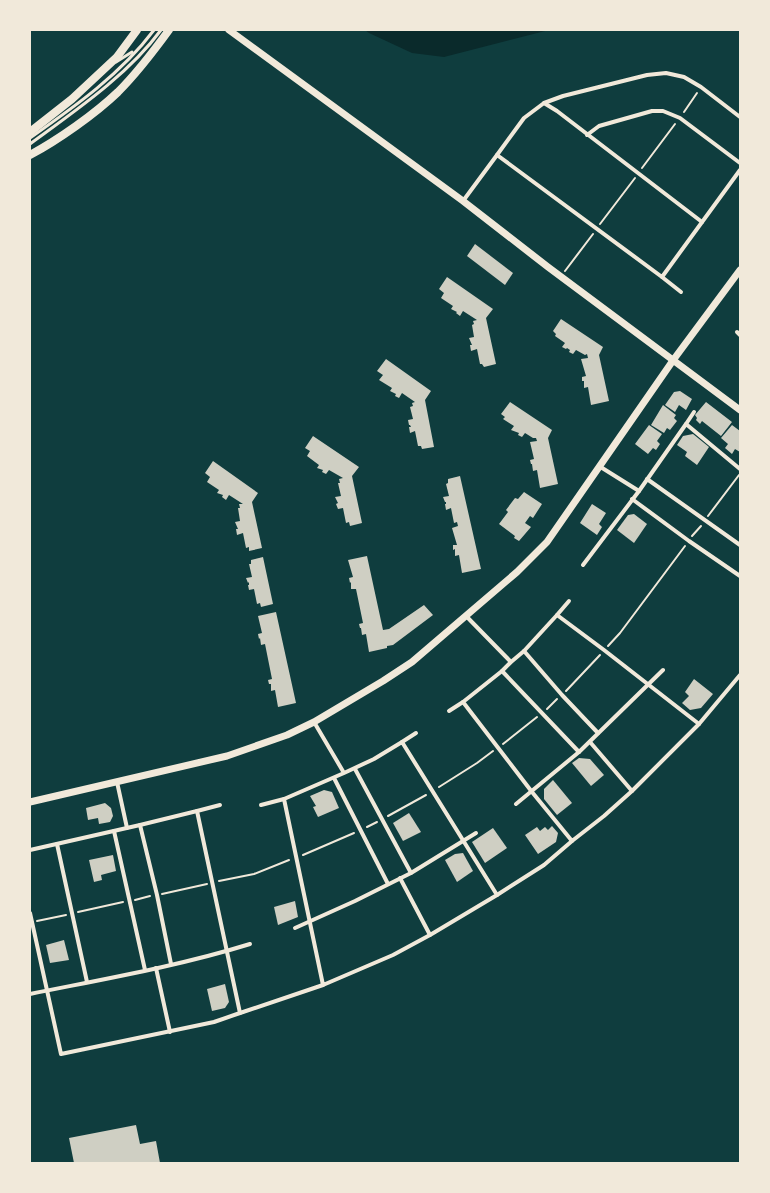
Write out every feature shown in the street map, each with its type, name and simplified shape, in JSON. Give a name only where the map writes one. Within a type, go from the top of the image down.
[{"type":"main road","points":[[30,132],[72,99],[117,57],[137,30]]},
{"type":"main road","points":[[30,155],[85,119],[117,93],[146,60],[169,30]]},
{"type":"street","points":[[229,30],[463,201],[548,267],[674,359],[740,410]]},
{"type":"street","points":[[463,201],[524,118],[544,103],[562,96],[647,75],[666,73],[684,76],[740,117]]},
{"type":"street","points":[[544,103],[557,111],[702,222]]},
{"type":"street","points":[[587,135],[599,126],[652,111],[663,111],[680,118],[740,163]]},
{"type":"street","points":[[497,154],[681,292]]},
{"type":"street","points":[[662,277],[740,170]]},
{"type":"street","points":[[30,802],[227,756],[287,735],[314,722],[412,662],[467,617],[517,572],[547,542],[674,359],[740,270]]},
{"type":"street","points":[[583,565],[648,479],[694,412]]},
{"type":"street","points":[[686,424],[740,469]]},
{"type":"street","points":[[599,466],[639,491]]},
{"type":"street","points":[[648,479],[740,545]]},
{"type":"street","points":[[632,499],[738,575],[740,570]]},
{"type":"street","points":[[449,711],[463,702],[502,671],[524,651],[569,601]]},
{"type":"street","points":[[557,615],[699,724]]},
{"type":"street","points":[[467,617],[511,662]]},
{"type":"street","points":[[524,651],[562,695],[598,733]]},
{"type":"street","points":[[516,804],[590,742],[663,670]]},
{"type":"street","points":[[502,671],[579,752]]},
{"type":"street","points":[[30,913],[61,1054],[214,1022],[323,985],[393,955],[496,896],[544,865],[632,791],[699,724],[740,675]]},
{"type":"street","points":[[463,702],[532,792],[572,841]]},
{"type":"street","points":[[314,722],[344,773]]},
{"type":"street","points":[[261,805],[284,799],[355,769],[416,733]]},
{"type":"street","points":[[402,742],[496,896]]},
{"type":"street","points":[[590,742],[632,791]]},
{"type":"street","points":[[355,769],[411,873]]},
{"type":"street","points":[[334,778],[388,884]]},
{"type":"street","points":[[117,782],[128,828]]},
{"type":"street","points":[[284,799],[323,985]]},
{"type":"street","points":[[30,850],[220,805]]},
{"type":"street","points":[[196,811],[240,1013]]},
{"type":"street","points":[[140,825],[157,895],[171,964]]},
{"type":"street","points":[[114,831],[145,970]]},
{"type":"street","points":[[295,928],[411,873],[476,833]]},
{"type":"street","points":[[57,844],[87,982]]},
{"type":"street","points":[[400,878],[430,935]]},
{"type":"street","points":[[30,994],[156,968],[250,944]]},
{"type":"street","points":[[156,968],[170,1032]]},
{"type":"lane","points":[[30,138],[89,94],[144,43],[154,30]]},
{"type":"lane","points":[[30,144],[78,110],[149,46],[161,30]]},
{"type":"lane","points":[[102,70],[131,53],[144,43]]},
{"type":"path","points":[[639,173],[701,87]]},
{"type":"path","points":[[620,633],[740,474]]},
{"type":"path","points":[[32,922],[254,874]]},
{"type":"water","points":[[365,30],[549,30],[444,57],[412,53]]},
{"type":"building","points":[[475,244],[513,273],[505,285],[467,256]]},
{"type":"building","points":[[447,277],[493,309],[486,318],[496,364],[484,367],[480,364],[477,349],[471,351],[470,345],[472,345],[469,338],[474,337],[472,325],[474,324],[473,321],[477,320],[463,311],[460,316],[456,313],[457,312],[451,309],[453,306],[441,298],[444,293],[439,289]]},
{"type":"building","points":[[561,319],[603,347],[599,355],[609,401],[591,405],[588,387],[584,388],[584,381],[582,381],[582,377],[586,376],[581,359],[588,358],[587,354],[585,355],[576,350],[573,354],[569,352],[570,350],[567,348],[562,347],[565,343],[555,336],[556,334],[553,331]]},
{"type":"building","points":[[386,359],[431,391],[425,400],[434,447],[422,449],[421,446],[418,446],[415,431],[410,433],[409,427],[411,427],[408,420],[413,419],[410,407],[413,406],[412,403],[415,402],[402,393],[399,398],[395,396],[396,394],[390,391],[392,388],[379,380],[383,375],[377,371]]},
{"type":"building","points":[[680,391],[692,399],[686,410],[679,405],[675,412],[665,405],[674,392]]},
{"type":"building","points":[[510,402],[552,430],[548,438],[558,484],[540,488],[537,470],[533,471],[530,460],[534,459],[530,442],[537,441],[536,438],[533,438],[525,433],[522,437],[518,435],[519,433],[511,430],[514,426],[503,419],[505,417],[501,414]]},
{"type":"building","points":[[706,402],[732,422],[721,436],[702,421],[700,424],[696,420],[697,418],[695,415]]},
{"type":"building","points":[[663,405],[676,415],[674,418],[677,421],[670,430],[667,428],[664,433],[651,425]]},
{"type":"building","points":[[649,425],[662,434],[657,441],[660,444],[656,450],[653,448],[648,454],[635,444]]},
{"type":"building","points":[[732,425],[740,431],[740,452],[735,449],[732,454],[725,448],[728,444],[721,438]]},
{"type":"building","points":[[693,434],[709,447],[697,465],[685,456],[687,452],[677,445],[683,436]]},
{"type":"building","points":[[313,436],[359,467],[352,476],[362,523],[350,526],[349,522],[346,523],[343,508],[338,509],[336,504],[338,503],[335,497],[341,496],[338,483],[340,483],[339,479],[343,478],[329,470],[326,474],[322,472],[323,470],[317,468],[319,465],[307,456],[310,451],[305,448]]},
{"type":"building","points":[[213,461],[258,493],[252,502],[262,548],[249,551],[249,547],[246,548],[243,533],[237,535],[236,529],[238,529],[235,522],[240,521],[238,508],[240,508],[239,504],[243,504],[229,495],[226,500],[222,497],[223,495],[217,493],[219,490],[207,482],[210,477],[205,473]]},
{"type":"building","points":[[460,476],[481,569],[462,573],[459,555],[455,556],[455,549],[453,550],[453,545],[457,545],[452,528],[458,526],[457,522],[454,523],[451,508],[446,510],[446,502],[443,497],[449,496],[446,484],[448,483],[448,479]]},
{"type":"building","points":[[524,492],[542,504],[533,518],[530,516],[525,523],[531,527],[519,541],[514,538],[515,536],[499,524],[508,512],[506,510],[515,498],[518,499]]},
{"type":"building","points":[[592,504],[606,513],[599,524],[602,527],[597,535],[580,523]]},
{"type":"building","points":[[634,514],[647,524],[634,543],[617,530],[628,515]]},
{"type":"building","points":[[367,556],[383,630],[389,629],[424,605],[433,615],[393,645],[369,652],[366,634],[362,635],[359,624],[363,623],[356,589],[351,589],[351,582],[350,583],[349,578],[353,577],[348,560]]},
{"type":"building","points":[[263,557],[273,604],[261,607],[260,603],[257,604],[254,589],[249,590],[249,582],[248,583],[246,578],[252,577],[249,564],[251,564],[251,560]]},
{"type":"building","points":[[276,612],[296,703],[278,707],[275,690],[271,691],[271,684],[269,684],[268,680],[272,679],[265,644],[261,645],[258,634],[262,633],[258,616]]},
{"type":"building","points":[[694,679],[713,694],[701,708],[690,710],[682,703],[689,696],[685,692]]},
{"type":"building","points":[[579,758],[590,759],[604,775],[591,786],[572,763]]},
{"type":"building","points":[[553,780],[572,803],[557,815],[544,799],[544,789]]},
{"type":"building","points":[[324,790],[332,792],[339,808],[318,817],[313,807],[316,806],[310,796]]},
{"type":"building","points":[[105,803],[111,808],[113,816],[110,822],[99,824],[98,818],[88,820],[86,808]]},
{"type":"building","points":[[409,813],[421,832],[403,841],[393,823]]},
{"type":"building","points":[[552,826],[558,833],[556,842],[538,854],[525,835],[537,827],[540,831],[545,827],[548,830]]},
{"type":"building","points":[[493,828],[507,848],[485,863],[472,842]]},
{"type":"building","points":[[463,853],[473,871],[457,882],[445,860],[455,854]]},
{"type":"building","points":[[113,855],[116,871],[101,875],[102,880],[94,882],[89,860]]},
{"type":"building","points":[[295,901],[298,917],[278,925],[274,907]]},
{"type":"building","points":[[64,940],[69,960],[50,963],[46,945]]},
{"type":"building","points":[[225,984],[229,1002],[225,1008],[212,1011],[207,989]]},
{"type":"building","points":[[136,1125],[140,1144],[156,1141],[160,1163],[74,1163],[69,1138]]}]
